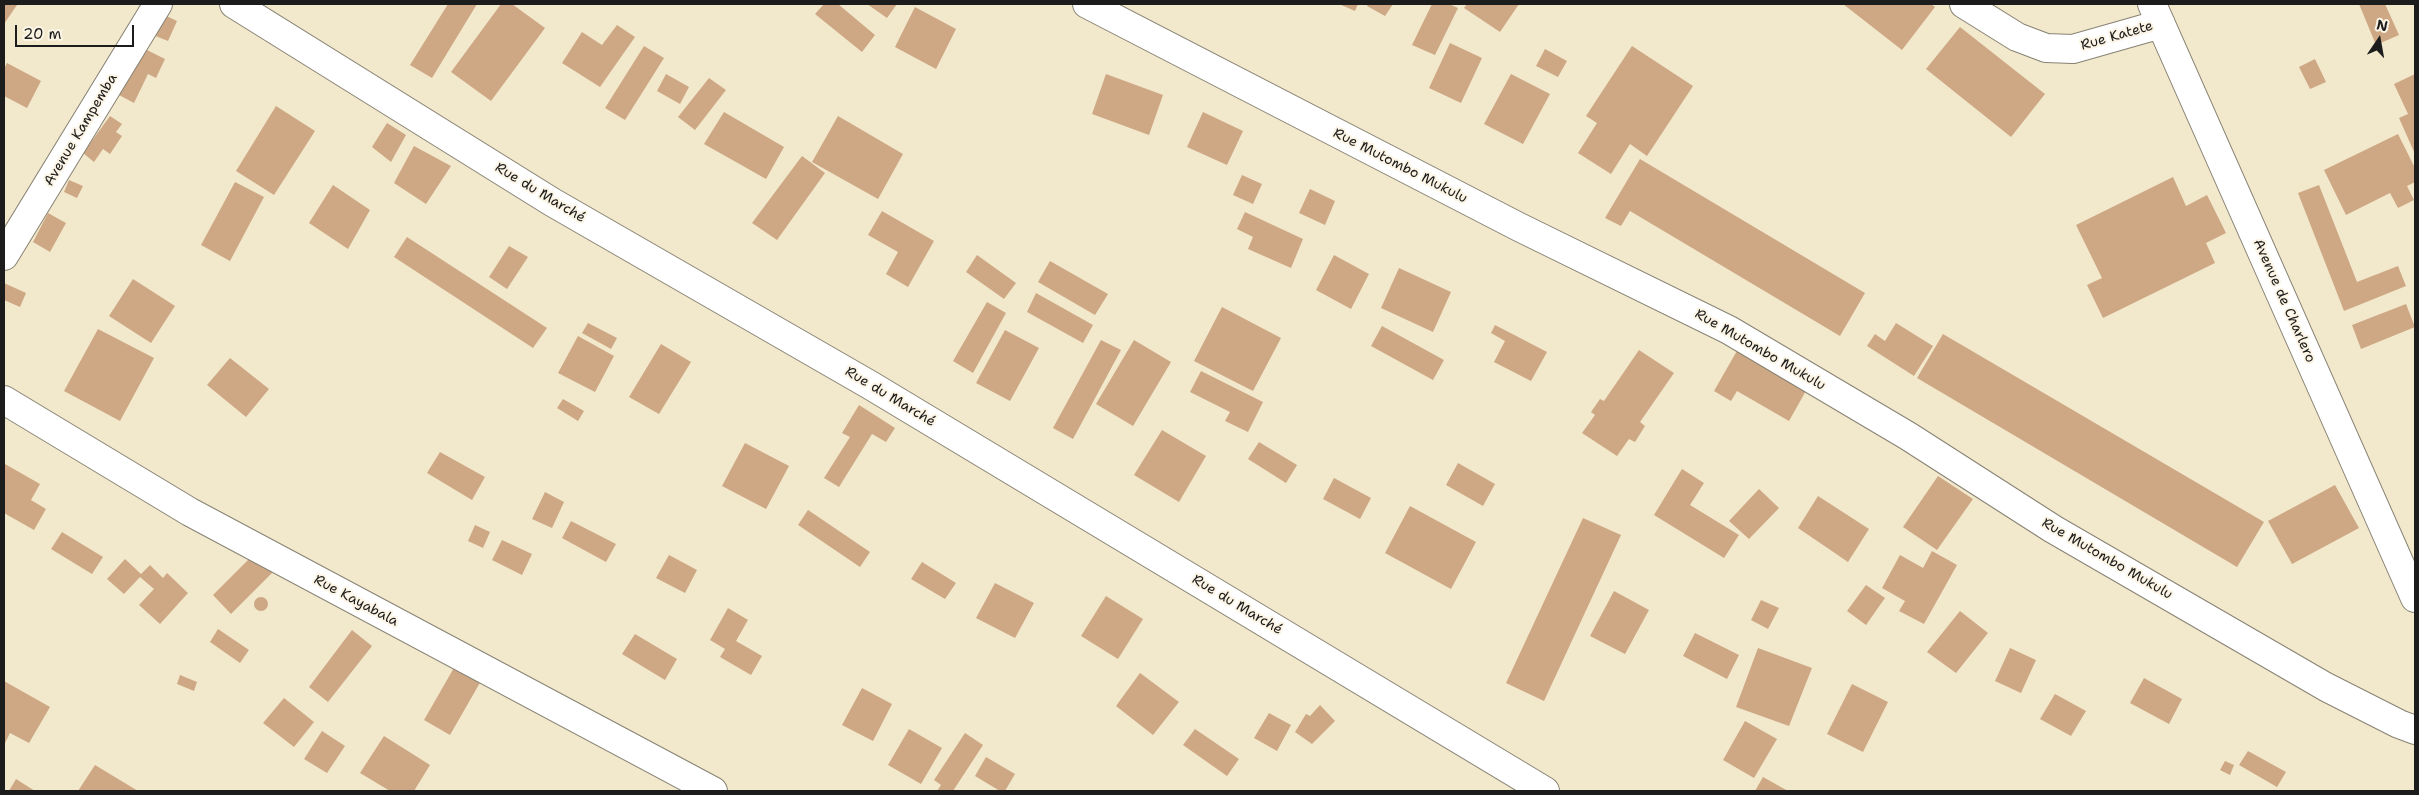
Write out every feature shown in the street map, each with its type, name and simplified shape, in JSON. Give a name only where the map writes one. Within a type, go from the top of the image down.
[{"type":"street","name":"Avenue Kampemba","points":[[4,256],[158,4]]},
{"type":"street","name":"Rue du Marché","points":[[234,4],[552,202],[870,385],[1545,791]]},
{"type":"street","name":"Rue Mutombo Mukulu","points":[[1087,4],[1519,227],[1729,330],[1908,436],[2054,529],[2326,687],[2399,724],[2415,730]]},
{"type":"street","name":"Rue Katete","points":[[1964,4],[2017,37],[2046,48],[2073,49],[2156,14]]},
{"type":"street","name":"Avenue de Charlero","points":[[2156,14],[2415,598]]},
{"type":"street","name":"Rue Kayabala","points":[[4,400],[190,512],[714,791]]},
{"type":"building","points":[[4,4],[17,5],[4,24]]},
{"type":"building","points":[[448,4],[477,4],[432,78],[410,65]]},
{"type":"building","points":[[501,4],[512,4],[545,28],[491,101],[451,72]]},
{"type":"building","points":[[824,4],[838,4],[875,35],[862,52],[815,14]]},
{"type":"building","points":[[867,4],[897,4],[887,18]]},
{"type":"building","points":[[1339,4],[1358,4],[1355,11]]},
{"type":"building","points":[[1368,4],[1393,4],[1385,16],[1367,6]]},
{"type":"building","points":[[1432,4],[1449,4],[1458,8],[1435,55],[1412,45]]},
{"type":"building","points":[[1467,4],[1519,4],[1500,32],[1464,8]]},
{"type":"building","points":[[1843,4],[1931,4],[1935,7],[1902,50]]},
{"type":"building","points":[[2359,4],[2385,4],[2399,35],[2376,45]]},
{"type":"building","points":[[915,7],[956,29],[936,69],[895,47]]},
{"type":"building","points":[[162,14],[177,21],[168,41],[153,35]]},
{"type":"building","points":[[617,25],[635,37],[600,87],[562,63],[582,32],[602,45]]},
{"type":"building","points":[[1960,27],[2045,94],[2011,137],[1926,69]]},
{"type":"building","points":[[1450,43],[1482,58],[1461,103],[1429,88]]},
{"type":"building","points":[[644,46],[664,58],[625,120],[605,108]]},
{"type":"building","points":[[1632,46],[1693,86],[1647,156],[1630,144],[1611,174],[1578,153],[1597,123],[1586,116]]},
{"type":"building","points":[[143,48],[165,59],[156,78],[148,74],[134,103],[119,95]]},
{"type":"building","points":[[1545,49],[1567,61],[1558,77],[1536,66]]},
{"type":"building","points":[[2315,59],[2326,82],[2310,89],[2299,67]]},
{"type":"building","points":[[7,63],[41,81],[27,108],[4,96],[4,69]]},
{"type":"building","points":[[666,74],[689,87],[680,104],[657,91]]},
{"type":"building","points":[[1106,74],[1163,95],[1149,135],[1092,114]]},
{"type":"building","points":[[1511,74],[1550,94],[1523,144],[1484,124]]},
{"type":"building","points":[[2415,74],[2415,154],[2399,118],[2408,114],[2394,84]]},
{"type":"building","points":[[709,78],[726,90],[695,130],[678,117]]},
{"type":"building","points":[[276,106],[315,131],[274,195],[236,171]]},
{"type":"building","points":[[724,112],[784,147],[766,179],[704,144]]},
{"type":"building","points":[[1203,112],[1243,131],[1227,165],[1187,147]]},
{"type":"building","points":[[110,116],[122,124],[116,132],[122,136],[110,154],[103,149],[94,162],[83,153]]},
{"type":"building","points":[[838,116],[903,154],[878,199],[812,162]]},
{"type":"building","points":[[387,123],[406,135],[391,162],[372,147]]},
{"type":"building","points":[[2398,134],[2415,168],[2415,182],[2407,186],[2414,200],[2398,208],[2390,193],[2346,215],[2324,170]]},
{"type":"building","points":[[414,146],[451,166],[426,204],[394,183]]},
{"type":"building","points":[[802,156],[825,173],[777,240],[752,223]]},
{"type":"building","points":[[1640,159],[1865,293],[1840,336],[1630,211],[1621,226],[1605,218]]},
{"type":"building","points":[[1242,175],[1262,184],[1253,204],[1233,195]]},
{"type":"building","points":[[2173,177],[2186,206],[2207,195],[2226,233],[2206,243],[2215,263],[2103,318],[2087,285],[2102,278],[2076,225]]},
{"type":"building","points":[[69,180],[83,186],[77,198],[64,192]]},
{"type":"building","points":[[235,182],[264,197],[230,261],[201,245]]},
{"type":"building","points":[[333,185],[370,210],[348,249],[309,223]]},
{"type":"building","points":[[2319,185],[2357,282],[2398,266],[2406,286],[2344,311],[2298,193]]},
{"type":"building","points":[[1310,189],[1335,201],[1325,225],[1299,213]]},
{"type":"building","points":[[882,211],[934,241],[908,287],[886,274],[898,252],[868,235]]},
{"type":"building","points":[[1245,212],[1303,239],[1291,268],[1248,249],[1253,237],[1237,229]]},
{"type":"building","points":[[48,213],[66,223],[50,252],[33,242]]},
{"type":"building","points":[[407,237],[547,328],[533,348],[394,257]]},
{"type":"building","points":[[509,246],[528,257],[507,289],[489,277]]},
{"type":"building","points":[[977,255],[1016,283],[1004,299],[966,272]]},
{"type":"building","points":[[1334,255],[1369,274],[1351,309],[1316,290]]},
{"type":"building","points":[[1050,261],[1108,294],[1095,315],[1038,282]]},
{"type":"building","points":[[1399,268],[1451,292],[1433,332],[1381,308]]},
{"type":"building","points":[[133,279],[175,306],[151,343],[109,316]]},
{"type":"building","points":[[4,283],[26,293],[20,307],[4,300]]},
{"type":"building","points":[[1036,293],[1093,325],[1083,343],[1027,312]]},
{"type":"building","points":[[987,302],[1006,313],[973,373],[953,361]]},
{"type":"building","points":[[2406,304],[2415,327],[2361,349],[2352,325]]},
{"type":"building","points":[[1222,307],[1281,338],[1253,391],[1194,361]]},
{"type":"building","points":[[588,323],[617,338],[611,349],[582,333]]},
{"type":"building","points":[[1896,323],[1933,346],[1914,376],[1867,346],[1875,334],[1885,341]]},
{"type":"building","points":[[1495,325],[1547,352],[1531,381],[1494,362],[1505,341],[1491,333]]},
{"type":"building","points":[[1382,326],[1444,360],[1433,380],[1371,346]]},
{"type":"building","points":[[98,329],[154,358],[120,421],[64,391]]},
{"type":"building","points":[[1005,330],[1039,348],[1010,401],[976,383]]},
{"type":"building","points":[[1943,334],[2264,522],[2237,567],[1917,378]]},
{"type":"building","points":[[578,336],[614,356],[595,392],[558,373]]},
{"type":"building","points":[[1101,340],[1121,350],[1073,439],[1053,428]]},
{"type":"building","points":[[1134,340],[1171,362],[1133,426],[1096,404]]},
{"type":"building","points":[[661,344],[691,362],[659,414],[629,397]]},
{"type":"building","points":[[1738,349],[1807,389],[1789,421],[1737,391],[1731,401],[1714,391]]},
{"type":"building","points":[[1639,350],[1674,373],[1640,422],[1645,426],[1635,442],[1629,439],[1617,456],[1582,433],[1595,415],[1591,412],[1600,399],[1604,401]]},
{"type":"building","points":[[230,358],[269,389],[246,417],[207,385]]},
{"type":"building","points":[[1201,371],[1263,402],[1248,432],[1225,421],[1230,412],[1190,392]]},
{"type":"building","points":[[563,399],[584,411],[578,421],[557,408]]},
{"type":"building","points":[[859,405],[895,428],[886,442],[872,434],[839,487],[824,478],[850,437],[842,433]]},
{"type":"building","points":[[1162,430],[1206,456],[1179,502],[1134,475]]},
{"type":"building","points":[[1259,442],[1297,465],[1286,483],[1248,459]]},
{"type":"building","points":[[745,443],[789,466],[766,509],[722,486]]},
{"type":"building","points":[[440,452],[485,477],[472,500],[427,473]]},
{"type":"building","points":[[1458,463],[1495,484],[1483,506],[1446,485]]},
{"type":"building","points":[[5,464],[40,484],[31,500],[46,509],[34,530],[4,513]]},
{"type":"building","points":[[1682,469],[1704,483],[1690,505],[1739,535],[1724,558],[1654,515]]},
{"type":"building","points":[[1938,476],[1973,499],[1937,550],[1903,527]]},
{"type":"building","points":[[1334,478],[1371,498],[1360,519],[1323,499]]},
{"type":"building","points":[[2335,485],[2359,528],[2292,564],[2268,521]]},
{"type":"building","points":[[1759,489],[1779,508],[1749,539],[1729,521]]},
{"type":"building","points":[[545,492],[564,502],[552,528],[532,519]]},
{"type":"building","points":[[1818,496],[1869,529],[1848,562],[1798,528]]},
{"type":"building","points":[[1410,506],[1476,542],[1451,589],[1385,553]]},
{"type":"building","points":[[808,510],[870,552],[860,567],[798,525]]},
{"type":"building","points":[[1583,518],[1621,535],[1544,701],[1506,683]]},
{"type":"building","points":[[571,521],[616,544],[606,562],[562,538]]},
{"type":"building","points":[[475,525],[490,532],[483,548],[468,541]]},
{"type":"building","points":[[62,532],[103,557],[92,574],[51,549]]},
{"type":"building","points":[[502,540],[532,554],[522,575],[492,560]]},
{"type":"building","points":[[1932,551],[1957,565],[1924,624],[1899,611],[1905,601],[1882,588],[1900,555],[1923,568]]},
{"type":"building","points":[[256,552],[274,571],[231,614],[213,595]]},
{"type":"building","points":[[669,555],[697,570],[685,593],[656,578]]},
{"type":"building","points":[[125,559],[141,574],[150,565],[163,578],[167,573],[188,593],[160,624],[139,605],[154,589],[140,577],[124,594],[107,579]]},
{"type":"building","points":[[922,562],[956,583],[945,599],[911,579]]},
{"type":"building","points":[[995,583],[1034,603],[1015,638],[976,618]]},
{"type":"building","points":[[1866,585],[1885,598],[1866,625],[1847,611]]},
{"type":"building","points":[[1614,591],[1649,610],[1625,654],[1590,636]]},
{"type":"building","points":[[1106,596],[1143,619],[1118,659],[1081,636]]},
{"type":"building","points":[[258,597],[264,597],[268,604],[264,611],[258,611],[254,607],[254,601]]},
{"type":"building","points":[[1761,600],[1779,608],[1768,629],[1751,620]]},
{"type":"building","points":[[728,608],[748,620],[736,641],[762,656],[751,675],[720,657],[725,649],[710,640]]},
{"type":"building","points":[[1960,611],[1988,633],[1956,673],[1927,652]]},
{"type":"building","points":[[218,629],[249,650],[240,663],[210,642]]},
{"type":"building","points":[[352,630],[372,646],[328,702],[309,687]]},
{"type":"building","points":[[1695,633],[1739,655],[1727,679],[1683,656]]},
{"type":"building","points":[[635,634],[677,659],[665,680],[622,654]]},
{"type":"building","points":[[1758,648],[1812,668],[1789,726],[1736,707]]},
{"type":"building","points":[[2010,648],[2036,660],[2021,693],[1995,681]]},
{"type":"building","points":[[455,666],[481,681],[450,735],[424,720]]},
{"type":"building","points":[[1140,673],[1179,702],[1153,735],[1116,706]]},
{"type":"building","points":[[180,675],[197,682],[194,691],[177,684]]},
{"type":"building","points":[[2144,678],[2182,699],[2169,724],[2130,703]]},
{"type":"building","points":[[4,681],[50,707],[29,743],[10,733],[4,745]]},
{"type":"building","points":[[1852,684],[1888,702],[1863,752],[1827,734]]},
{"type":"building","points":[[862,688],[892,704],[873,741],[842,725]]},
{"type":"building","points":[[2055,694],[2086,711],[2071,736],[2040,719]]},
{"type":"building","points":[[284,698],[314,722],[294,747],[263,723]]},
{"type":"building","points":[[1320,705],[1335,721],[1312,744],[1295,732],[1306,714],[1310,716]]},
{"type":"building","points":[[1269,713],[1291,725],[1277,751],[1254,738]]},
{"type":"building","points":[[1745,721],[1777,739],[1754,778],[1723,760]]},
{"type":"building","points":[[909,729],[942,748],[921,784],[888,765]]},
{"type":"building","points":[[1195,729],[1239,759],[1227,776],[1183,745]]},
{"type":"building","points":[[322,731],[345,746],[327,773],[304,759]]},
{"type":"building","points":[[965,733],[983,745],[953,791],[937,791],[941,785],[934,780]]},
{"type":"building","points":[[384,736],[430,765],[414,791],[390,791],[360,773]]},
{"type":"building","points":[[2248,751],[2286,772],[2277,787],[2239,765]]},
{"type":"building","points":[[986,757],[1015,774],[1005,791],[1000,791],[975,776]]},
{"type":"building","points":[[2225,761],[2234,765],[2230,775],[2220,770]]},
{"type":"building","points":[[95,765],[138,791],[78,791]]},
{"type":"building","points":[[1763,777],[1788,791],[1755,791]]},
{"type":"building","points":[[16,779],[35,791],[9,791]]}]
